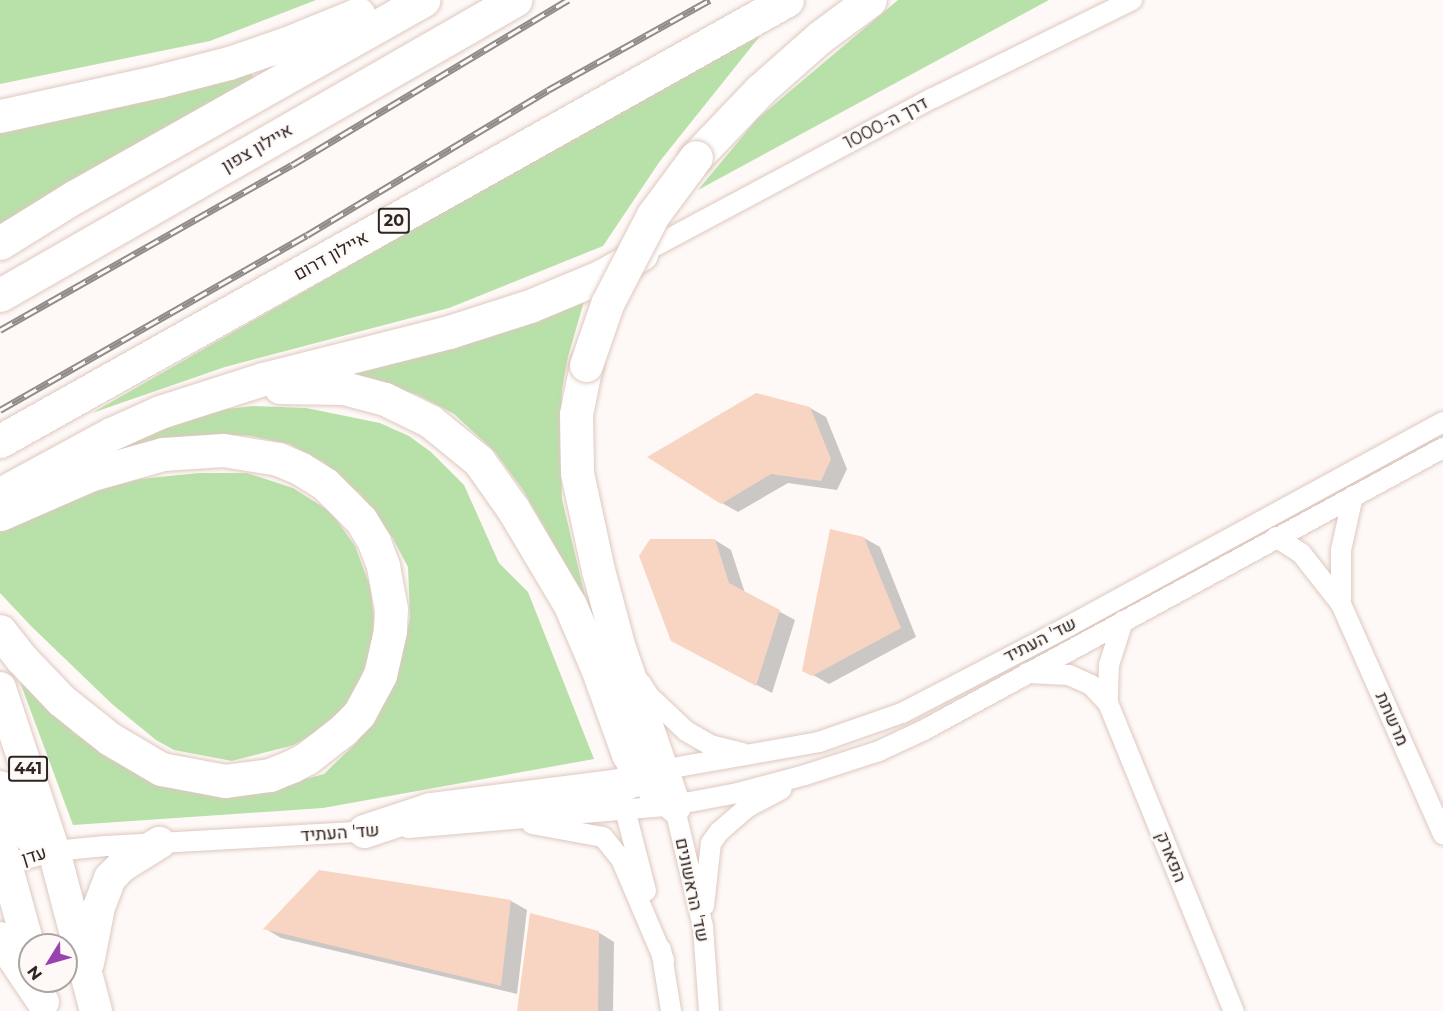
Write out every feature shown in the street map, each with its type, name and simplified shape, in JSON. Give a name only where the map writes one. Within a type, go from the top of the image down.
[{"type":"highway","points":[[0,116],[229,63],[287,43],[393,0]]},
{"type":"highway","points":[[0,243],[94,185],[423,0]]},
{"type":"highway","name":"איילון צפון","points":[[0,295],[515,0]]},
{"type":"highway","name":"איילון דרום","points":[[0,441],[786,0]]},
{"type":"highway","points":[[642,780],[619,648],[598,570],[577,473],[576,414],[586,365],[607,304],[653,215],[696,157],[760,90],[820,37],[870,0]]},
{"type":"highway","points":[[0,495],[111,434],[160,412],[232,389],[449,332],[530,306],[603,276],[644,252]]},
{"type":"highway","points":[[232,389],[299,386],[344,388],[385,399],[409,410],[450,435],[479,461],[513,509],[642,780],[674,804]]},
{"type":"highway","points":[[0,514],[92,474],[155,456],[223,450],[278,459],[325,483],[361,520],[374,542],[383,566],[390,609],[390,631],[380,675],[358,714],[343,730],[314,753],[292,766],[270,775],[225,781],[160,769],[111,739],[61,700],[21,658],[0,631]]},
{"type":"highway","points":[[364,831],[430,808],[642,780]]},
{"type":"main road","name":"441","points":[[0,688],[54,851],[96,1011]]},
{"type":"main road","name":"441","points":[[0,787],[10,814],[38,845],[54,851]]},
{"type":"main road","points":[[87,973],[99,907],[107,884],[122,866],[159,843]]},
{"type":"main road","points":[[1,852],[25,933]]},
{"type":"main road","points":[[0,938],[42,998]]},
{"type":"street","name":"דרך ה-1000","points":[[644,252],[933,98],[1132,0]]},
{"type":"street","name":"שד' העתיד","points":[[54,851],[364,831],[506,819],[642,780],[819,742],[902,713],[1079,621],[1443,422]]},
{"type":"street","name":"שד' העתיד","points":[[642,780],[674,804],[738,793],[806,776],[879,751],[924,730],[1443,448]]},
{"type":"street","name":"מרשתת","points":[[1341,604],[1341,550],[1353,496]]},
{"type":"street","name":"מרשתת","points":[[1276,537],[1301,553],[1341,604],[1443,834]]},
{"type":"street","name":"הפארק","points":[[1108,702],[1109,665],[1123,621]]},
{"type":"street","points":[[619,648],[649,696],[686,731],[710,745],[752,755]]},
{"type":"street","name":"הפארק","points":[[1028,673],[1069,675],[1091,685],[1108,702],[1234,1011]]},
{"type":"street","points":[[703,927],[707,862],[711,843],[719,832],[748,807],[806,776]]},
{"type":"street","points":[[642,780],[671,1011]]},
{"type":"street","name":"שד' הראשונים","points":[[674,804],[703,927],[709,1011]]},
{"type":"street","points":[[506,819],[603,837],[621,859],[664,960]]},
{"type":"street","name":"עדן","points":[[1,852],[54,851]]},
{"type":"green space","points":[[0,0],[316,0],[210,41],[0,84]]},
{"type":"green space","points":[[898,0],[1049,0],[698,190],[757,119]]},
{"type":"green space","points":[[760,36],[660,161],[603,246],[449,308],[225,367],[92,413],[663,86]]},
{"type":"green space","points":[[247,70],[255,78],[0,224],[0,128]]},
{"type":"green space","points":[[586,294],[568,357],[562,390],[560,442],[562,499],[586,600],[523,490],[495,452],[454,414],[418,395],[373,381],[319,375]]},
{"type":"green space","points":[[253,406],[306,408],[380,423],[409,436],[431,452],[464,485],[499,563],[528,592],[594,759],[323,808],[73,825],[20,682],[73,732],[110,759],[164,783],[272,788],[324,774],[358,741],[386,701],[397,677],[410,618],[408,567],[392,537],[360,494],[323,462],[289,444],[251,436],[218,434],[78,466],[120,444],[209,411]]},
{"type":"green space","points":[[199,473],[247,473],[293,488],[331,512],[355,546],[370,586],[374,617],[371,651],[359,682],[345,707],[320,729],[294,745],[232,761],[174,750],[156,740],[112,704],[0,593],[0,530],[92,492],[140,479]]},
{"type":"building","points":[[756,393],[810,407],[831,459],[821,481],[771,474],[721,504],[647,457]]},
{"type":"building","points":[[830,529],[864,537],[901,628],[812,676],[802,671]]},
{"type":"building","points":[[650,539],[715,539],[729,583],[780,610],[756,686],[671,641],[639,556]]},
{"type":"building","points":[[319,870],[511,900],[501,986],[263,929]]},
{"type":"building","points":[[530,913],[599,931],[598,1011],[517,1011]]},
{"type":"railway","points":[[0,330],[292,165],[568,0]]},
{"type":"railway","points":[[0,410],[307,235],[548,90],[710,0]]}]
